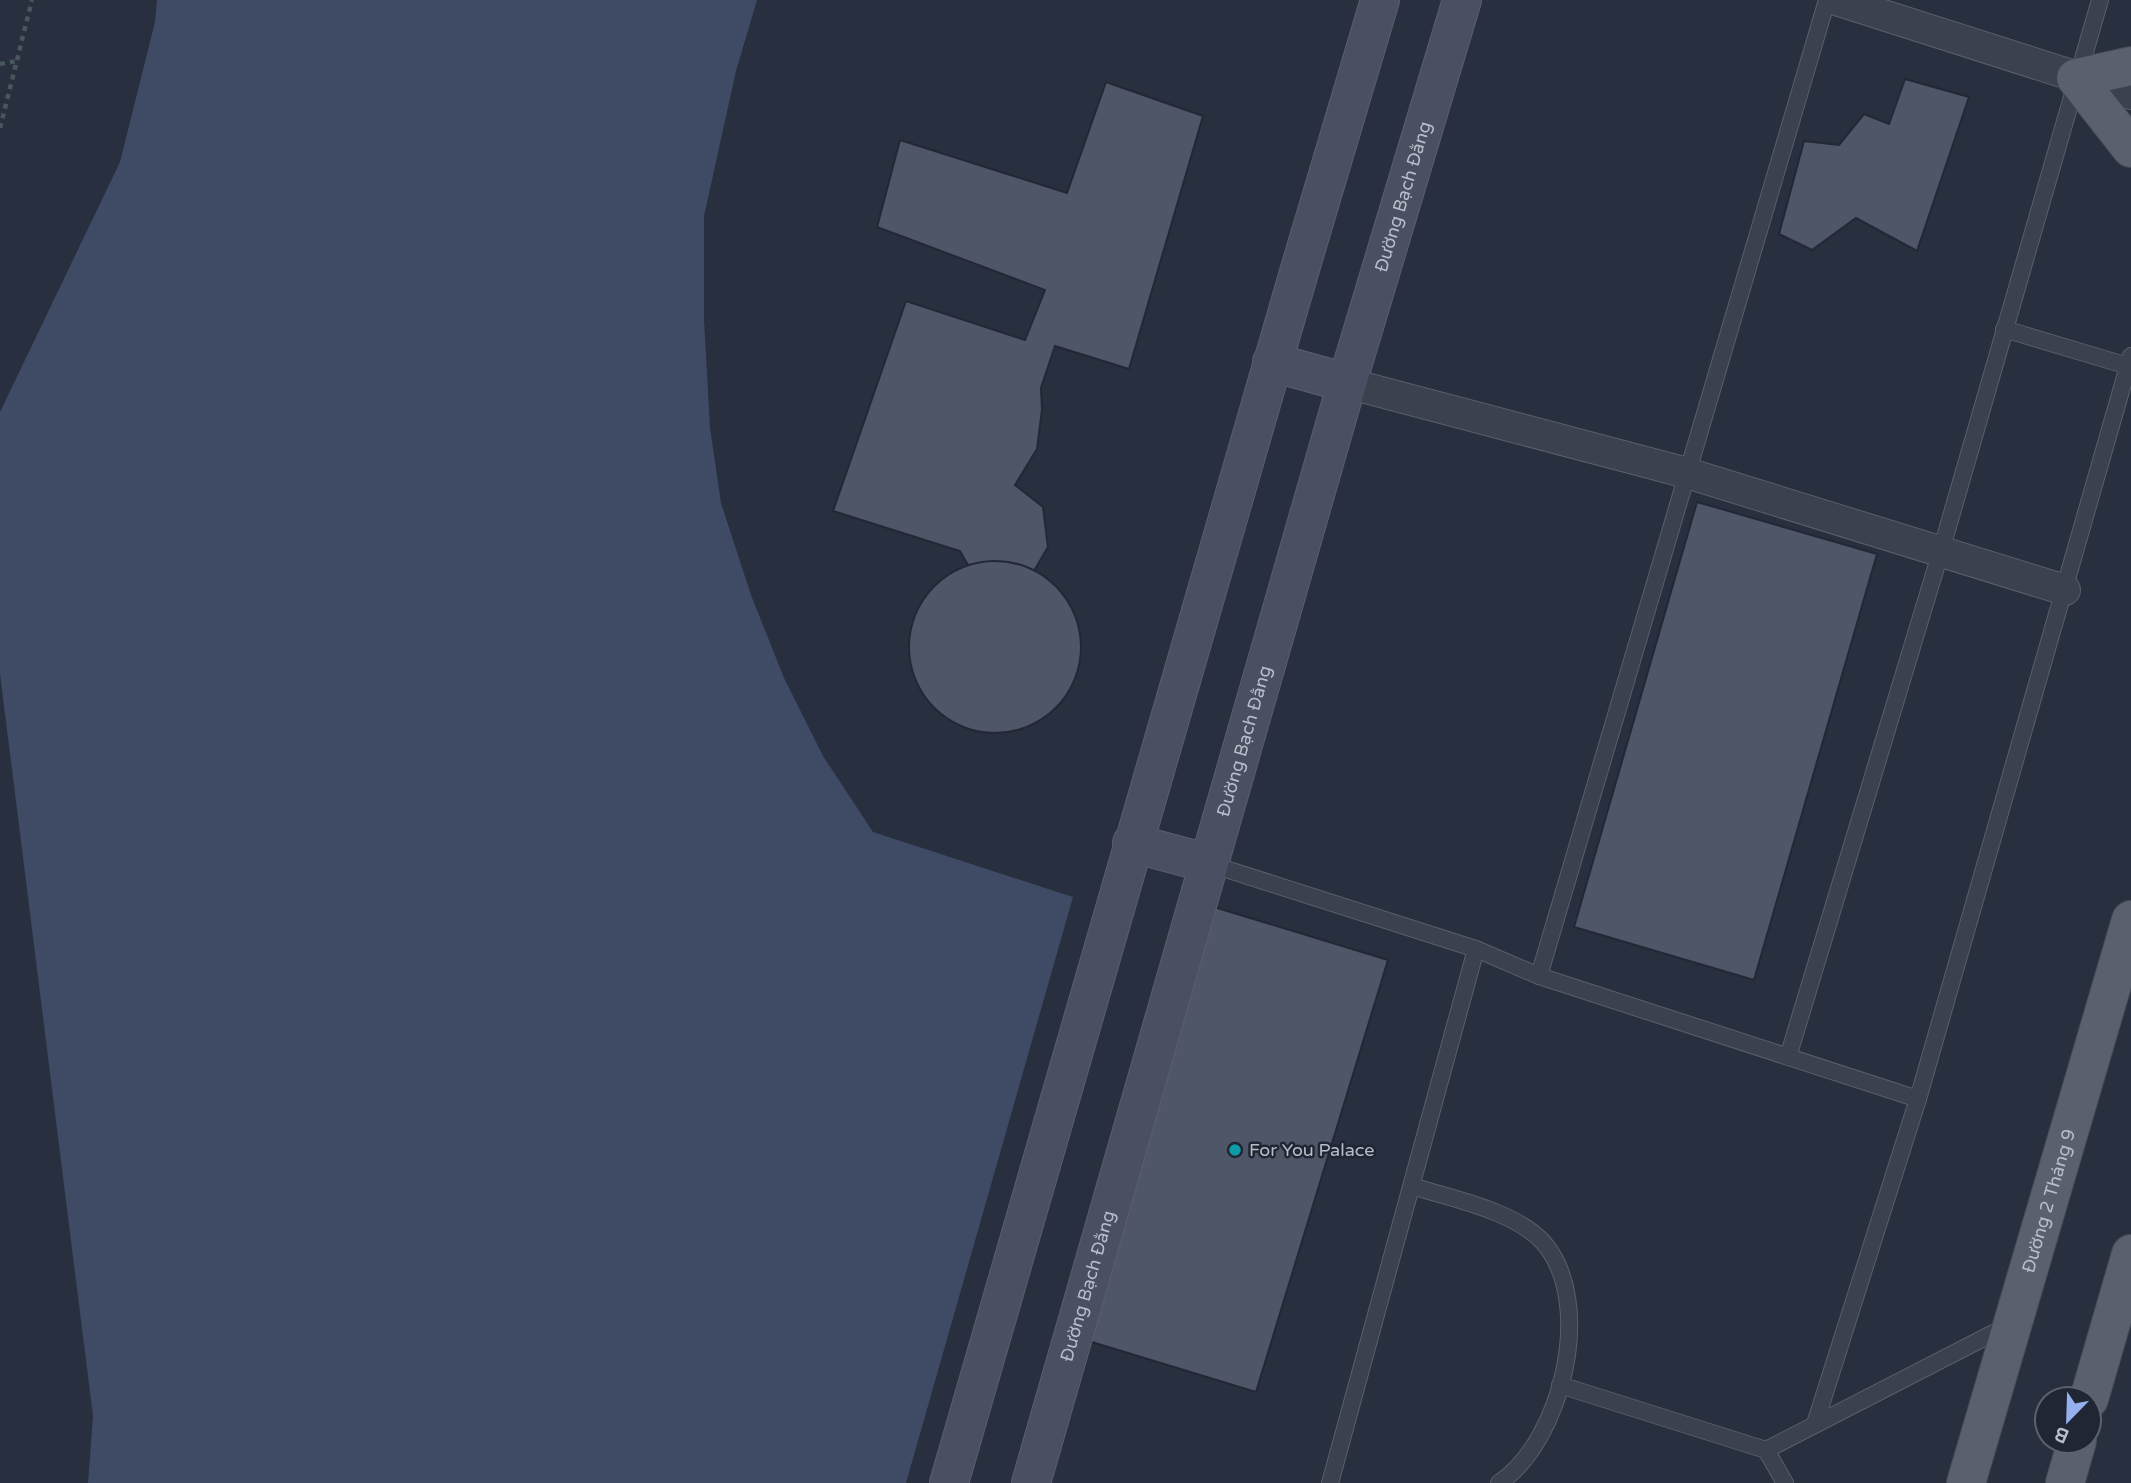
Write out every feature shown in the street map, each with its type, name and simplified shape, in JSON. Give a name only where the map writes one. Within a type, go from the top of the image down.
[{"type":"main road","points":[[950,1483],[1132,843],[1380,0]]},
{"type":"main road","name":"Đường Bạch Đằng","points":[[1031,1483],[1347,383],[1462,0]]},
{"type":"main road","points":[[2131,66],[2076,78],[2131,148]]},
{"type":"main road","points":[[1272,362],[1347,383]]},
{"type":"main road","points":[[1132,843],[1208,863]]},
{"type":"main road","name":"Đường 2 Tháng 9","points":[[1966,1483],[2131,920]]},
{"type":"main road","points":[[2093,1385],[2131,1254]]},
{"type":"main road","points":[[2065,1483],[2073,1455]]},
{"type":"street","points":[[1836,0],[2131,94]]},
{"type":"street","points":[[1347,383],[1687,473],[2065,590]]},
{"type":"lane","points":[[1539,976],[1827,0]]},
{"type":"lane","points":[[1788,1056],[1941,551],[2100,0]]},
{"type":"lane","points":[[1815,1424],[1918,1100],[2129,361],[2004,329]]},
{"type":"lane","points":[[1208,863],[1476,949],[1539,976],[1918,1100]]},
{"type":"lane","points":[[1334,1482],[1476,949]]},
{"type":"lane","points":[[1412,1186],[1509,1217],[1542,1242],[1562,1273],[1569,1309],[1568,1349],[1560,1385],[1546,1422],[1529,1454],[1499,1483]]},
{"type":"lane","points":[[1766,1450],[2014,1322]]},
{"type":"lane","points":[[1560,1385],[1766,1450],[1785,1483]]},
{"type":"path","points":[[0,128],[32,0]]},
{"type":"path","points":[[0,64],[17,61]]},
{"type":"water","points":[[157,0],[757,0],[736,71],[704,216],[704,320],[710,428],[721,503],[751,595],[784,678],[823,756],[873,832],[1073,897],[906,1483],[88,1483],[93,1416],[0,674],[0,412],[120,162],[155,22]]},
{"type":"building","points":[[1905,79],[1969,97],[1917,251],[1856,218],[1812,250],[1779,234],[1804,141],[1839,145],[1864,114],[1889,124]]},
{"type":"building","points":[[1106,82],[1203,116],[1129,369],[1055,346],[1041,388],[1042,410],[1037,449],[1015,485],[1043,507],[1048,547],[1034,571],[968,565],[960,551],[833,511],[906,301],[1025,340],[1045,290],[877,227],[900,140],[1067,193]]},
{"type":"building","points":[[1697,502],[1877,554],[1754,980],[1574,927]]},
{"type":"building","points":[[995,561],[1028,567],[1056,586],[1075,614],[1081,647],[1075,680],[1056,708],[1028,727],[995,733],[962,727],[934,708],[915,680],[909,647],[915,614],[934,586],[962,567]]},
{"type":"building","name":"For You Palace","points":[[1214,907],[1388,960],[1256,1392],[1082,1339]]},
{"type":"place","name":"For You Palace","points":[[1235,1150]]}]
